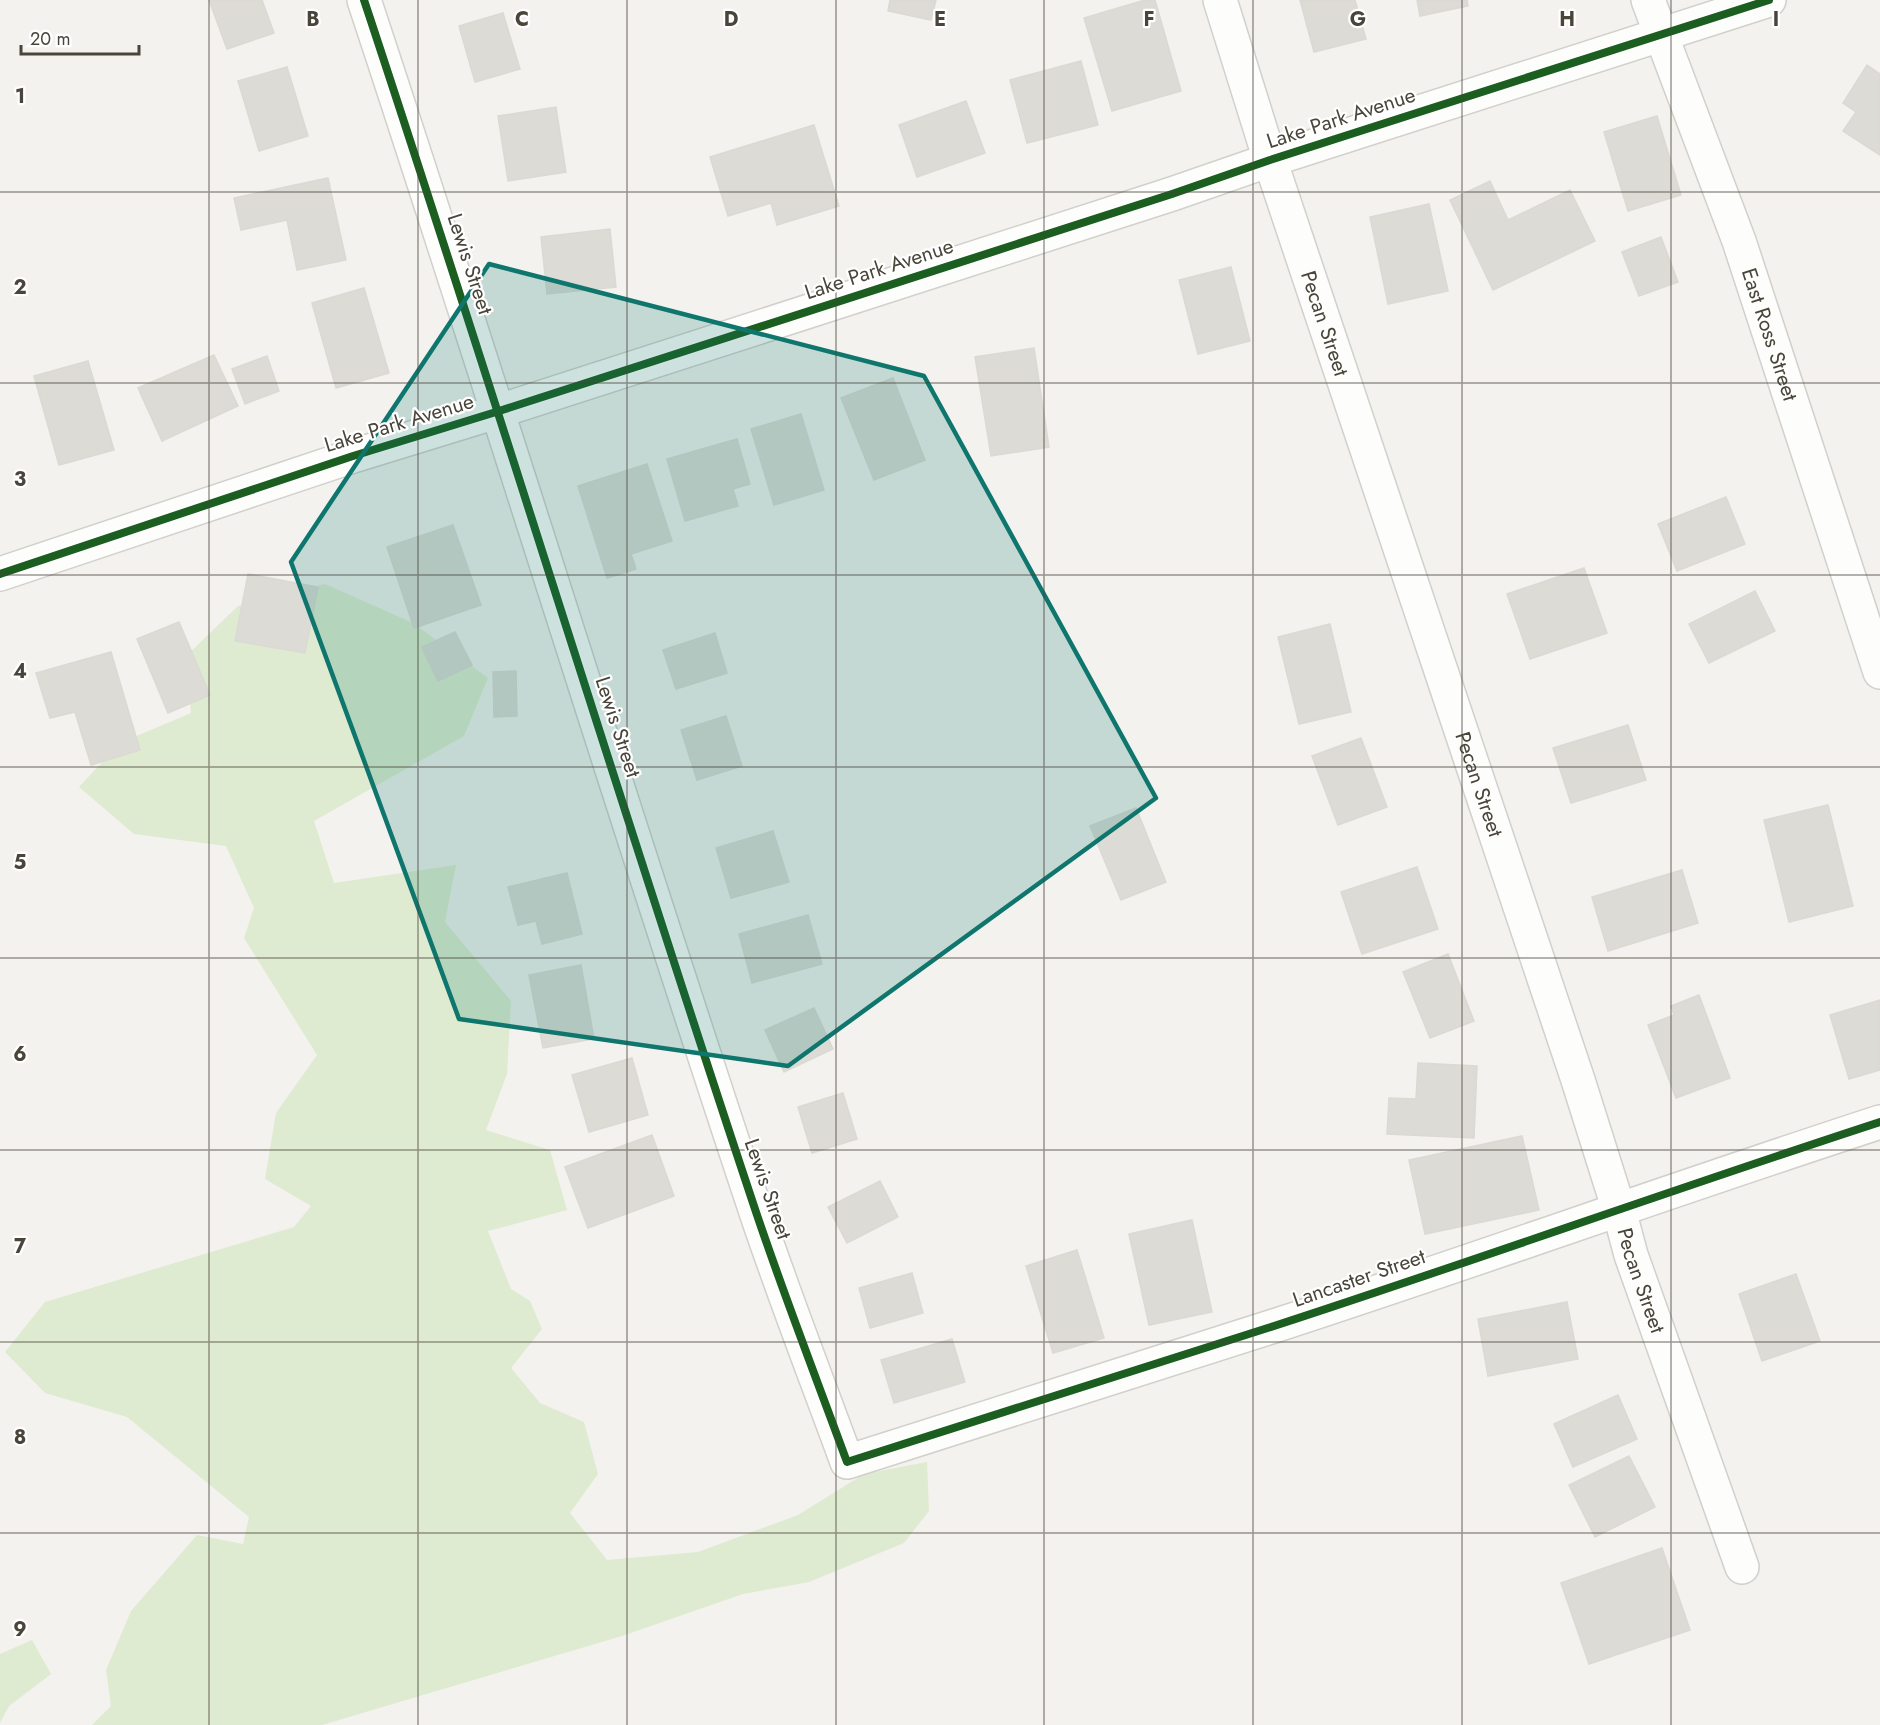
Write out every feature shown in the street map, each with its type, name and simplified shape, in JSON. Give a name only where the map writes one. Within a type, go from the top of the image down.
[{"type":"street","name":"Lewis Street","points":[[364,0],[453,267],[496,412],[758,1218],[847,1462]]},
{"type":"street","name":"Pecan Street","points":[[1220,0],[1270,160],[1574,1069],[1631,1255],[1742,1567]]},
{"type":"street","name":"East Ross Street","points":[[1648,0],[1739,241],[1880,672]]},
{"type":"street","name":"Lake Park Avenue","points":[[0,574],[353,456],[496,412],[1769,0]]},
{"type":"street","name":"Lancaster Street","points":[[847,1462],[1275,1325],[1880,1122]]},
{"type":"highlighted area","points":[[489,264],[924,376],[1156,798],[788,1066],[459,1019],[291,562]]},
{"type":"green space","points":[[325,584],[413,623],[488,678],[464,736],[314,821],[334,883],[456,865],[445,922],[511,1001],[507,1074],[486,1130],[550,1150],[567,1210],[488,1231],[511,1289],[530,1301],[542,1329],[511,1368],[540,1403],[584,1422],[598,1474],[570,1513],[607,1560],[698,1552],[798,1515],[864,1474],[927,1462],[929,1511],[904,1543],[809,1582],[743,1594],[622,1636],[322,1725],[92,1725],[111,1706],[106,1670],[131,1611],[197,1535],[243,1544],[249,1517],[127,1417],[45,1393],[5,1352],[45,1302],[294,1227],[311,1206],[265,1179],[276,1113],[317,1055],[244,938],[254,908],[226,846],[134,834],[79,787],[120,743],[191,713],[185,657],[238,606]]},
{"type":"green space","points":[[32,1640],[51,1674],[9,1706],[0,1723],[0,1654]]},
{"type":"building","points":[[209,0],[262,0],[274,33],[227,49]]},
{"type":"building","points":[[890,0],[936,0],[931,20],[888,11]]},
{"type":"building","points":[[1145,0],[1155,0],[1181,91],[1112,111],[1084,18]]},
{"type":"building","points":[[1300,0],[1355,0],[1366,39],[1314,52]]},
{"type":"building","points":[[1417,0],[1467,0],[1468,6],[1420,16]]},
{"type":"building","points":[[503,13],[520,69],[475,82],[459,26]]},
{"type":"building","points":[[1081,61],[1098,125],[1027,143],[1010,80]]},
{"type":"building","points":[[1867,65],[1880,74],[1880,155],[1843,131],[1856,112],[1843,103]]},
{"type":"building","points":[[287,67],[308,136],[259,151],[238,81]]},
{"type":"building","points":[[966,101],[985,153],[917,177],[899,125]]},
{"type":"building","points":[[556,107],[566,172],[508,181],[498,116]]},
{"type":"building","points":[[1657,116],[1681,195],[1628,211],[1604,132]]},
{"type":"building","points":[[814,125],[839,206],[777,225],[771,203],[728,216],[710,157]]},
{"type":"building","points":[[328,178],[346,260],[297,270],[287,220],[241,230],[234,198]]},
{"type":"building","points":[[1490,181],[1508,220],[1570,190],[1595,241],[1493,290],[1450,200]]},
{"type":"building","points":[[1429,204],[1448,291],[1388,304],[1370,217]]},
{"type":"building","points":[[610,229],[616,287],[547,294],[541,237]]},
{"type":"building","points":[[1661,237],[1678,282],[1639,296],[1622,252]]},
{"type":"building","points":[[1231,267],[1250,341],[1198,354],[1179,280]]},
{"type":"building","points":[[364,288],[389,373],[336,388],[312,303]]},
{"type":"building","points":[[1034,348],[1049,447],[991,456],[975,357]]},
{"type":"building","points":[[214,355],[238,406],[162,441],[138,388]]},
{"type":"building","points":[[267,356],[279,391],[245,404],[232,369]]},
{"type":"building","points":[[88,361],[114,450],[59,465],[34,376]]},
{"type":"building","points":[[893,378],[925,460],[874,480],[841,398]]},
{"type":"building","points":[[801,414],[824,490],[774,505],[751,429]]},
{"type":"building","points":[[737,439],[750,484],[733,489],[738,506],[685,521],[667,459]]},
{"type":"building","points":[[647,464],[672,541],[631,554],[636,569],[607,578],[578,486]]},
{"type":"building","points":[[1726,497],[1745,544],[1677,571],[1658,524]]},
{"type":"building","points":[[453,525],[481,605],[414,628],[387,547]]},
{"type":"building","points":[[1584,568],[1607,633],[1530,659],[1507,594]]},
{"type":"building","points":[[248,574],[318,587],[305,653],[235,641]]},
{"type":"building","points":[[1755,591],[1775,631],[1709,663],[1689,624]]},
{"type":"building","points":[[179,622],[210,695],[168,713],[137,639]]},
{"type":"building","points":[[1330,624],[1351,712],[1299,724],[1278,637]]},
{"type":"building","points":[[455,632],[472,665],[438,681],[422,647]]},
{"type":"building","points":[[715,633],[727,673],[676,689],[663,650]]},
{"type":"building","points":[[111,652],[140,750],[91,765],[75,712],[50,718],[36,673]]},
{"type":"building","points":[[516,671],[517,716],[494,717],[493,672]]},
{"type":"building","points":[[726,716],[742,766],[697,780],[681,730]]},
{"type":"building","points":[[1628,725],[1646,780],[1571,803],[1553,748]]},
{"type":"building","points":[[1361,738],[1387,807],[1338,825],[1312,756]]},
{"type":"building","points":[[1828,805],[1853,906],[1789,922],[1764,820]]},
{"type":"building","points":[[1136,808],[1166,882],[1121,900],[1090,826]]},
{"type":"building","points":[[773,831],[789,882],[731,898],[716,848]]},
{"type":"building","points":[[1417,867],[1438,929],[1362,954],[1341,892]]},
{"type":"building","points":[[1682,870],[1698,923],[1608,951],[1592,897]]},
{"type":"building","points":[[567,873],[582,934],[542,944],[536,921],[518,925],[508,887]]},
{"type":"building","points":[[808,915],[822,964],[752,983],[739,934]]},
{"type":"building","points":[[1448,954],[1474,1021],[1430,1038],[1403,972]]},
{"type":"building","points":[[581,965],[594,1039],[543,1048],[529,975]]},
{"type":"building","points":[[1699,995],[1730,1078],[1676,1098],[1648,1025],[1674,1015],[1671,1006]]},
{"type":"building","points":[[1880,1000],[1880,1070],[1849,1079],[1830,1015]]},
{"type":"building","points":[[814,1008],[833,1049],[784,1072],[765,1030]]},
{"type":"building","points":[[632,1058],[648,1115],[589,1132],[572,1075]]},
{"type":"building","points":[[1418,1063],[1477,1066],[1474,1138],[1387,1134],[1389,1098],[1416,1099]]},
{"type":"building","points":[[843,1093],[857,1139],[812,1153],[798,1107]]},
{"type":"building","points":[[652,1135],[674,1196],[588,1228],[565,1167]]},
{"type":"building","points":[[1522,1136],[1539,1210],[1425,1234],[1409,1160]]},
{"type":"building","points":[[880,1181],[898,1217],[847,1243],[828,1207]]},
{"type":"building","points":[[1192,1220],[1212,1312],[1149,1325],[1129,1234]]},
{"type":"building","points":[[1077,1250],[1104,1338],[1053,1353],[1026,1266]]},
{"type":"building","points":[[912,1273],[923,1313],[870,1328],[859,1288]]},
{"type":"building","points":[[1796,1274],[1820,1341],[1762,1361],[1739,1294]]},
{"type":"building","points":[[1567,1302],[1578,1359],[1488,1376],[1478,1319]]},
{"type":"building","points":[[952,1339],[965,1382],[894,1403],[881,1360]]},
{"type":"building","points":[[1618,1395],[1637,1439],[1573,1467],[1554,1424]]},
{"type":"building","points":[[1629,1456],[1655,1507],[1595,1537],[1569,1485]]},
{"type":"building","points":[[1662,1548],[1690,1630],[1589,1664],[1561,1583]]},
{"type":"cycle path","points":[[364,0],[707,1063],[768,1246],[847,1462],[1350,1301],[1880,1122]]},
{"type":"cycle path","points":[[0,574],[353,456],[496,412],[1769,0]]}]
